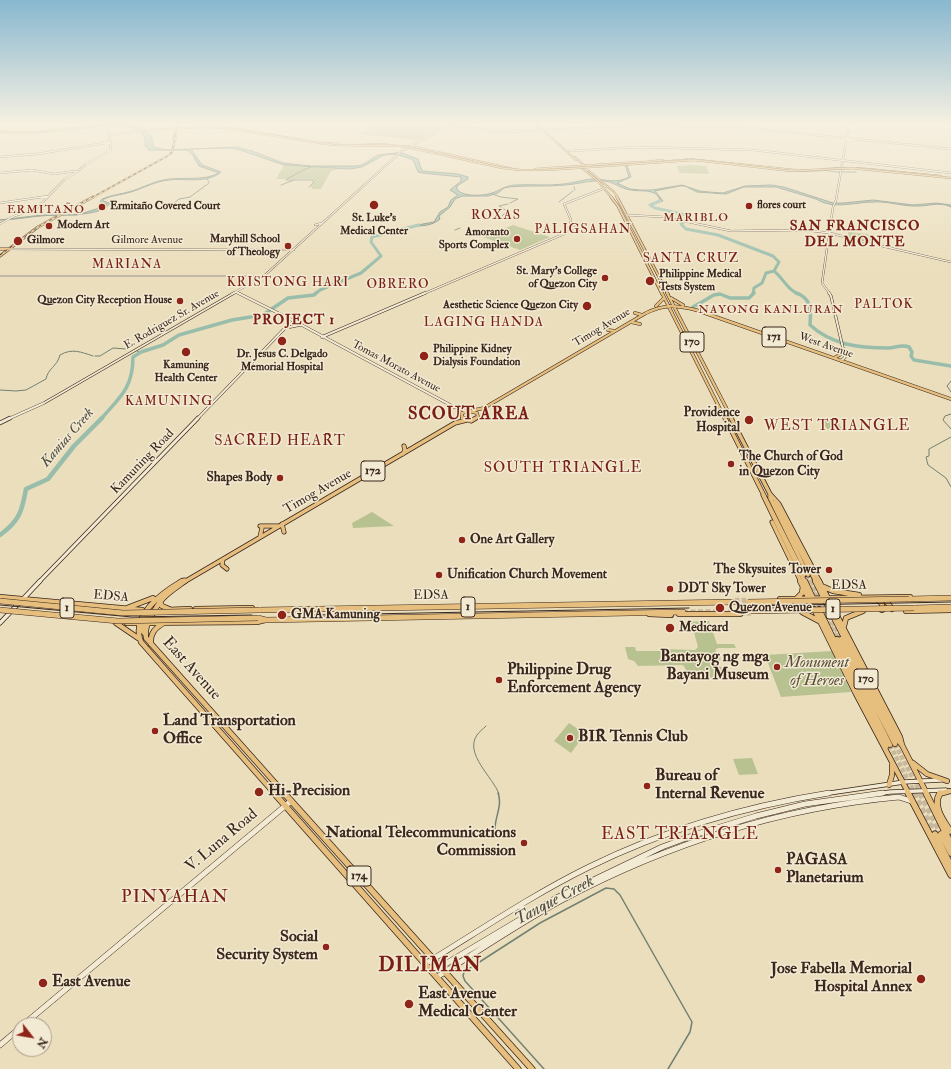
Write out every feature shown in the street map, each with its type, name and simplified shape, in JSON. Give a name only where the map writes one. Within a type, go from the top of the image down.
[{"type":"highway","points":[[888,173],[934,176]]},
{"type":"highway","points":[[898,173],[928,174]]},
{"type":"highway","points":[[900,173],[951,178]]},
{"type":"highway","points":[[914,173],[951,178]]},
{"type":"highway","name":"EDSA","points":[[748,601],[951,597]]},
{"type":"highway","name":"EDSA","points":[[0,601],[128,614],[259,610],[667,604],[735,601]]},
{"type":"highway","name":"EDSA","points":[[752,612],[951,607]]},
{"type":"highway","name":"EDSA","points":[[0,611],[118,621],[258,618],[266,620],[683,612]]},
{"type":"main road","points":[[48,173],[63,173]]},
{"type":"main road","points":[[0,224],[10,218],[36,209],[65,179],[75,173]]},
{"type":"main road","points":[[0,255],[30,231],[137,173]]},
{"type":"main road","name":"E. Rodriguez Sr. Avenue","points":[[0,423],[44,403],[264,276],[379,173]]},
{"type":"main road","points":[[589,173],[599,181]]},
{"type":"main road","name":"170","points":[[590,173],[599,181],[620,201],[770,495],[770,498],[806,575],[763,495],[616,204],[599,181]]},
{"type":"main road","points":[[591,173],[599,181]]},
{"type":"main road","points":[[840,173],[830,227],[822,283],[831,296],[844,355],[841,361]]},
{"type":"main road","points":[[898,173],[913,173],[951,178]]},
{"type":"main road","points":[[568,231],[568,227],[570,226],[571,222],[568,210],[564,204],[605,188]]},
{"type":"main road","points":[[0,203],[49,196]]},
{"type":"main road","points":[[616,204],[616,201],[620,201]]},
{"type":"main road","points":[[627,215],[651,215],[719,230],[736,232],[814,231],[845,237]]},
{"type":"main road","points":[[322,337],[568,231],[580,229],[571,222]]},
{"type":"main road","points":[[315,225],[323,223]]},
{"type":"main road","points":[[566,226],[576,226]]},
{"type":"main road","points":[[568,231],[575,233]]},
{"type":"main road","points":[[823,232],[951,262]]},
{"type":"main road","points":[[638,247],[644,247]]},
{"type":"main road","name":"Gilmore Avenue","points":[[0,249],[294,250]]},
{"type":"main road","points":[[646,263],[652,263]]},
{"type":"main road","points":[[0,276],[264,276]]},
{"type":"main road","name":"Tomas Morato Avenue","points":[[236,292],[322,337]]},
{"type":"main road","points":[[668,297],[690,308]]},
{"type":"main road","points":[[664,298],[656,307],[670,311]]},
{"type":"main road","name":"West Avenue","points":[[667,305],[690,308],[951,399]]},
{"type":"main road","name":"Timog Avenue","points":[[478,414],[484,408],[656,307],[667,305]]},
{"type":"main road","points":[[676,311],[690,308]]},
{"type":"main road","name":"Tomas Morato Avenue","points":[[276,312],[454,407],[469,411]]},
{"type":"main road","points":[[635,313],[643,315]]},
{"type":"main road","points":[[289,319],[289,326],[300,325]]},
{"type":"main road","name":"Kamuning Road","points":[[0,623],[285,330],[295,322]]},
{"type":"main road","points":[[322,337],[358,322]]},
{"type":"main road","points":[[630,323],[635,322],[640,324]]},
{"type":"main road","points":[[608,330],[616,331]]},
{"type":"main road","points":[[318,334],[328,334]]},
{"type":"main road","points":[[692,354],[698,354]]},
{"type":"main road","points":[[833,358],[844,355]]},
{"type":"main road","points":[[841,361],[844,355]]},
{"type":"main road","name":"Tomas Morato Avenue","points":[[454,407],[461,416]]},
{"type":"main road","name":"Timog Avenue","points":[[469,411],[484,408]]},
{"type":"main road","points":[[469,411],[478,414]]},
{"type":"main road","name":"172","points":[[461,416],[469,411]]},
{"type":"main road","name":"172","points":[[467,420],[476,419],[478,414]]},
{"type":"main road","points":[[461,416],[467,420]]},
{"type":"main road","name":"Timog Avenue","points":[[455,423],[461,416]]},
{"type":"main road","name":"Timog Avenue","points":[[146,610],[152,601],[161,594],[455,423],[467,420]]},
{"type":"main road","points":[[402,455],[405,450],[404,446]]},
{"type":"main road","name":"170","points":[[763,495],[811,599]]},
{"type":"main road","name":"170","points":[[770,495],[779,504],[823,586],[827,598]]},
{"type":"main road","name":"170","points":[[774,499],[827,598],[895,736],[902,745],[942,823],[951,844]]},
{"type":"main road","points":[[762,501],[768,508]]},
{"type":"main road","points":[[770,513],[771,520],[811,599]]},
{"type":"main road","points":[[260,537],[261,527],[281,525],[284,532]]},
{"type":"main road","points":[[224,558],[222,565],[227,569]]},
{"type":"main road","name":"Timog Avenue","points":[[144,623],[154,610],[159,600],[190,578]]},
{"type":"main road","points":[[796,598],[802,593],[803,585]]},
{"type":"main road","points":[[823,586],[833,591],[866,597]]},
{"type":"main road","points":[[120,609],[137,606],[161,594]]},
{"type":"main road","name":"EDSA","points":[[0,597],[120,609],[154,610],[247,608],[268,610]]},
{"type":"main road","points":[[873,597],[882,604],[883,608],[881,611]]},
{"type":"main road","points":[[883,597],[889,607],[894,611]]},
{"type":"main road","name":"EDSA","points":[[748,601],[796,598],[951,597]]},
{"type":"main road","points":[[770,613],[775,611],[817,611],[827,598]]},
{"type":"main road","points":[[159,600],[163,607],[172,609]]},
{"type":"main road","points":[[759,600],[767,606],[767,611],[765,613]]},
{"type":"main road","name":"EDSA","points":[[667,604],[679,601],[735,601]]},
{"type":"main road","points":[[186,622],[192,609]]},
{"type":"main road","points":[[144,623],[149,613],[146,610]]},
{"type":"main road","name":"EDSA","points":[[752,612],[951,610]]},
{"type":"main road","name":"EDSA","points":[[0,611],[116,623],[257,622],[266,620]]},
{"type":"main road","name":"170","points":[[817,611],[821,623],[951,875]]},
{"type":"main road","name":"170","points":[[817,611],[885,743],[886,750]]},
{"type":"main road","points":[[844,628],[846,618],[863,611]]},
{"type":"main road","points":[[802,612],[814,617],[821,623]]},
{"type":"main road","name":"170","points":[[834,612],[844,628],[900,737],[902,745]]},
{"type":"main road","name":"EDSA","points":[[642,613],[654,615],[740,614]]},
{"type":"main road","points":[[116,623],[140,640]]},
{"type":"main road","name":"East Avenue","points":[[144,623],[145,634],[151,645],[532,1069]]},
{"type":"main road","name":"East Avenue","points":[[144,623],[137,630],[140,640],[518,1069]]},
{"type":"main road","points":[[151,645],[150,637],[153,632],[165,623]]},
{"type":"main road","name":"170","points":[[890,745],[839,639],[895,744]]},
{"type":"main road","points":[[889,785],[892,775],[892,761]]},
{"type":"main road","points":[[910,761],[927,774],[949,781]]},
{"type":"main road","points":[[425,964],[551,887],[591,866],[637,846],[678,831],[758,806],[800,797],[920,780],[949,781]]},
{"type":"main road","points":[[434,975],[525,916],[556,898],[602,874],[662,847],[697,834],[756,816],[805,804],[871,794],[925,790],[950,791]]},
{"type":"main road","points":[[950,791],[940,793],[936,800],[937,807],[950,833]]},
{"type":"main road","points":[[442,970],[577,892],[665,852],[700,839],[770,818],[817,808],[900,796],[912,802]]},
{"type":"main road","name":"V. Luna Road","points":[[33,1017],[291,801]]},
{"type":"main road","name":"170","points":[[942,823],[950,833]]},
{"type":"main road","points":[[935,834],[951,866]]},
{"type":"main road","points":[[941,834],[951,853]]},
{"type":"main road","points":[[520,906],[525,916]]},
{"type":"main road","points":[[0,1045],[12,1035]]},
{"type":"green space","points":[[279,173],[330,173],[321,189],[312,189],[313,188],[310,187],[314,182],[312,179],[276,179]]},
{"type":"green space","points":[[679,173],[709,173],[709,174]]},
{"type":"green space","name":"Amoranto Sports Complex","points":[[513,225],[550,237],[520,250],[483,237]]},
{"type":"green space","points":[[848,232],[883,238],[876,243],[849,237]]},
{"type":"green space","points":[[835,418],[842,429],[827,429],[820,419]]},
{"type":"green space","points":[[372,512],[394,526],[353,528],[352,523]]},
{"type":"green space","points":[[709,621],[717,644],[734,644],[736,648],[718,648],[715,650],[720,656],[720,662],[718,665],[735,677],[691,679],[682,665],[638,666],[634,661],[628,659],[625,647],[635,647],[636,651],[661,651],[662,649],[695,650],[698,647],[692,625],[689,623],[685,624],[685,622]]},
{"type":"green space","name":"Monument of Heroes","points":[[832,651],[851,692],[781,697],[765,655]]},
{"type":"green space","name":"BIR Tennis Club","points":[[569,723],[585,734],[571,753],[554,741]]},
{"type":"green space","points":[[752,758],[758,774],[739,775],[733,759]]},
{"type":"shaded area","points":[[220,173],[215,176],[203,179],[159,182],[131,192],[104,199],[103,201],[110,203],[105,208],[80,214],[106,206],[107,204],[100,202],[102,199],[109,196],[132,191],[160,181],[176,178],[201,178]]},
{"type":"shaded area","points":[[422,173],[458,174],[468,177],[468,179],[457,186],[457,190],[464,194],[474,195],[488,194],[508,186],[515,185],[558,185],[591,179],[611,181],[620,180],[629,177],[628,173],[630,173],[631,177],[617,183],[630,189],[652,190],[682,185],[685,186],[655,191],[663,201],[654,203],[660,200],[658,196],[652,192],[635,191],[605,181],[558,186],[509,187],[488,196],[462,196],[455,199],[450,207],[439,216],[440,219],[434,223],[412,226],[434,222],[440,212],[448,207],[451,200],[458,195],[450,190],[461,181],[461,177]]},
{"type":"shaded area","points":[[771,185],[784,187],[833,203],[873,200],[913,205],[936,203],[951,205],[951,207],[942,204],[914,206],[879,202],[837,205],[776,187],[744,187],[726,194],[697,192],[685,186],[700,191],[723,193],[745,186]]},
{"type":"shaded area","points":[[42,215],[66,215],[41,216],[0,220]]},
{"type":"waterway","points":[[287,179],[298,173]]},
{"type":"waterway","points":[[286,180],[294,180]]},
{"type":"waterway","points":[[281,185],[294,180]]},
{"type":"waterway","points":[[294,180],[312,180],[314,182],[309,187]]},
{"type":"waterway","points":[[173,204],[179,199],[190,197],[209,183]]},
{"type":"waterway","points":[[559,202],[573,191]]},
{"type":"waterway","points":[[492,194],[501,197],[518,199],[510,203]]},
{"type":"waterway","points":[[660,201],[650,205],[655,208],[687,215],[687,219],[681,224],[686,229],[718,235],[773,256],[779,262],[774,271]]},
{"type":"waterway","points":[[502,216],[507,211],[499,206],[508,204]]},
{"type":"waterway","points":[[315,294],[320,290],[361,273],[381,256],[371,242],[372,237],[419,225]]},
{"type":"waterway","points":[[455,230],[460,228]]},
{"type":"waterway","name":"Tanque Creek","points":[[753,294],[754,288],[762,283],[766,273],[774,271]]},
{"type":"waterway","points":[[774,271],[792,290],[799,294]]},
{"type":"waterway","points":[[796,293],[801,295],[808,302],[810,310],[810,325],[827,337],[856,346],[888,348],[906,346],[909,347],[912,352],[911,356],[914,360],[951,366]]},
{"type":"waterway","points":[[101,419],[124,391],[131,377],[133,357],[141,352],[163,345],[179,335],[232,320],[263,315],[288,298],[315,294]]},
{"type":"waterway","name":"Tanque Creek","points":[[714,295],[720,294],[730,298],[749,298],[753,294]]},
{"type":"waterway","name":"Tanque Creek","points":[[702,302],[712,296]]},
{"type":"waterway","name":"Tanque Creek","points":[[693,307],[700,303]]},
{"type":"waterway","points":[[95,356],[100,356],[113,348],[126,349]]},
{"type":"waterway","points":[[0,390],[26,390],[46,379],[60,355],[64,353],[76,351],[93,356]]},
{"type":"waterway","name":"Kamias Creek","points":[[137,351],[141,352]]},
{"type":"waterway","points":[[951,381],[947,386],[951,392]]},
{"type":"waterway","points":[[951,414],[945,416],[943,420],[951,429]]},
{"type":"waterway","name":"Kamias Creek","points":[[0,535],[12,525],[19,515],[26,489],[48,479],[74,446],[101,419]]},
{"type":"waterway","points":[[951,437],[929,449],[929,456],[926,457],[928,465],[946,478],[951,487]]},
{"type":"waterway","name":"Tanque Creek","points":[[486,726],[477,735],[474,742],[474,750],[477,758],[499,794]]},
{"type":"waterway","name":"Tanque Creek","points":[[495,831],[500,803],[498,793]]},
{"type":"waterway","name":"Tanque Creek","points":[[544,1069],[465,981],[463,976],[464,972],[540,923],[606,888],[614,889],[620,895],[692,1022],[690,1032],[668,1069]]},
{"type":"tunnel","points":[[804,575],[808,582]]},
{"type":"tunnel","points":[[808,575],[812,582]]},
{"type":"tunnel","points":[[807,581],[837,639]]},
{"type":"tunnel","points":[[811,581],[841,639]]},
{"type":"tunnel","points":[[735,600],[747,600]]},
{"type":"tunnel","points":[[814,600],[819,609]]},
{"type":"tunnel","points":[[735,602],[748,602]]},
{"type":"tunnel","points":[[683,612],[751,611]]},
{"type":"tunnel","points":[[740,614],[753,613]]},
{"type":"tunnel","points":[[895,744],[921,794]]},
{"type":"tunnel","points":[[890,745],[915,794]]},
{"type":"tunnel","points":[[914,793],[935,834]]},
{"type":"tunnel","points":[[920,793],[941,834]]},
{"type":"tram line","points":[[749,606],[951,602]]},
{"type":"tram line","points":[[0,605],[132,617],[252,615]]},
{"type":"tram line","points":[[313,615],[689,608]]},
{"type":"railway","points":[[0,255],[41,225],[137,173]]},
{"type":"place","name":"St. Luke's Medical Center","points":[[374,205]]},
{"type":"place","name":"flores court","points":[[749,206]]},
{"type":"place","name":"Ermitaño Covered Court","points":[[102,207]]},
{"type":"place","name":"Modern Art","points":[[49,226]]},
{"type":"place","name":"Amoranto Sports Complex","points":[[517,239]]},
{"type":"place","name":"Gilmore","points":[[18,241]]},
{"type":"place","name":"Maryhill School of Theology","points":[[288,246]]},
{"type":"place","name":"St. Mary's College of Quezon City","points":[[605,278]]},
{"type":"place","name":"Philippine Medical Tests System","points":[[650,281]]},
{"type":"place","name":"Quezon City Reception House","points":[[180,301]]},
{"type":"place","name":"Aesthetic Science Quezon City","points":[[587,306]]},
{"type":"place","name":"Dr. Jesus C. Delgado Memorial Hospital","points":[[282,341]]},
{"type":"place","name":"Kamuning Health Center","points":[[186,352]]},
{"type":"place","name":"Philippine Kidney Dialysis Foundation","points":[[424,356]]},
{"type":"place","name":"Providence Hospital","points":[[749,420]]},
{"type":"place","name":"The Church of God in Quezon City","points":[[731,464]]},
{"type":"place","name":"Shapes Body","points":[[280,478]]},
{"type":"place","name":"One Art Gallery","points":[[462,540]]},
{"type":"place","name":"The Skysuites Tower","points":[[829,570]]},
{"type":"place","name":"Unification Church Movement","points":[[439,575]]},
{"type":"place","name":"DDT Sky Tower","points":[[670,589]]},
{"type":"place","name":"Quezon Avenue","points":[[720,608]]},
{"type":"place","name":"GMA Kamuning","points":[[282,615]]},
{"type":"place","name":"Medicard","points":[[670,628]]},
{"type":"place","name":"Bantayog ng mga Bayani Museum","points":[[777,667]]},
{"type":"place","name":"Philippine Drug Enforcement Agency","points":[[499,680]]},
{"type":"place","name":"Land Transportation Office","points":[[155,731]]},
{"type":"place","name":"BIR Tennis Club","points":[[570,738]]},
{"type":"place","name":"Bureau of Internal Revenue","points":[[647,786]]},
{"type":"place","name":"Hi-Precision","points":[[259,792]]},
{"type":"place","name":"National Telecommunications Commission","points":[[524,843]]},
{"type":"place","name":"PAGASA Planetarium","points":[[778,870]]},
{"type":"place","name":"Social Security System","points":[[326,947]]},
{"type":"place","name":"Jose Fabella Memorial Hospital Annex","points":[[921,979]]},
{"type":"place","name":"East Avenue","points":[[43,983]]},
{"type":"place","name":"East Avenue Medical Center","points":[[409,1004]]},
{"type":"district","name":"ERMITAÑO","points":[[46,210]]},
{"type":"district","name":"ROXAS","points":[[496,216]]},
{"type":"district","name":"MARIBLO","points":[[696,218]]},
{"type":"district","name":"PALIGSAHAN","points":[[583,230]]},
{"type":"district","name":"SAN FRANCISCO DEL MONTE","points":[[855,236]]},
{"type":"district","name":"SANTA CRUZ","points":[[691,259]]},
{"type":"district","name":"MARIANA","points":[[127,265]]},
{"type":"district","name":"KRISTONG HARI","points":[[288,283]]},
{"type":"district","name":"OBRERO","points":[[398,285]]},
{"type":"district","name":"PALTOK","points":[[884,305]]},
{"type":"district","name":"NAYONG KANLURAN","points":[[771,310]]},
{"type":"district","name":"PROJECT 1","points":[[294,321]]},
{"type":"district","name":"LAGING HANDA","points":[[484,323]]},
{"type":"district","name":"KAMUNING","points":[[169,402]]},
{"type":"district","name":"SCOUT AREA","points":[[469,415]]},
{"type":"district","name":"WEST TRIANGLE","points":[[837,427]]},
{"type":"district","name":"SACRED HEART","points":[[280,442]]},
{"type":"district","name":"SOUTH TRIANGLE","points":[[563,469]]},
{"type":"district","name":"EAST TRIANGLE","points":[[680,835]]},
{"type":"district","name":"PINYAHAN","points":[[175,898]]},
{"type":"district","name":"DILIMAN","points":[[430,967]]}]
